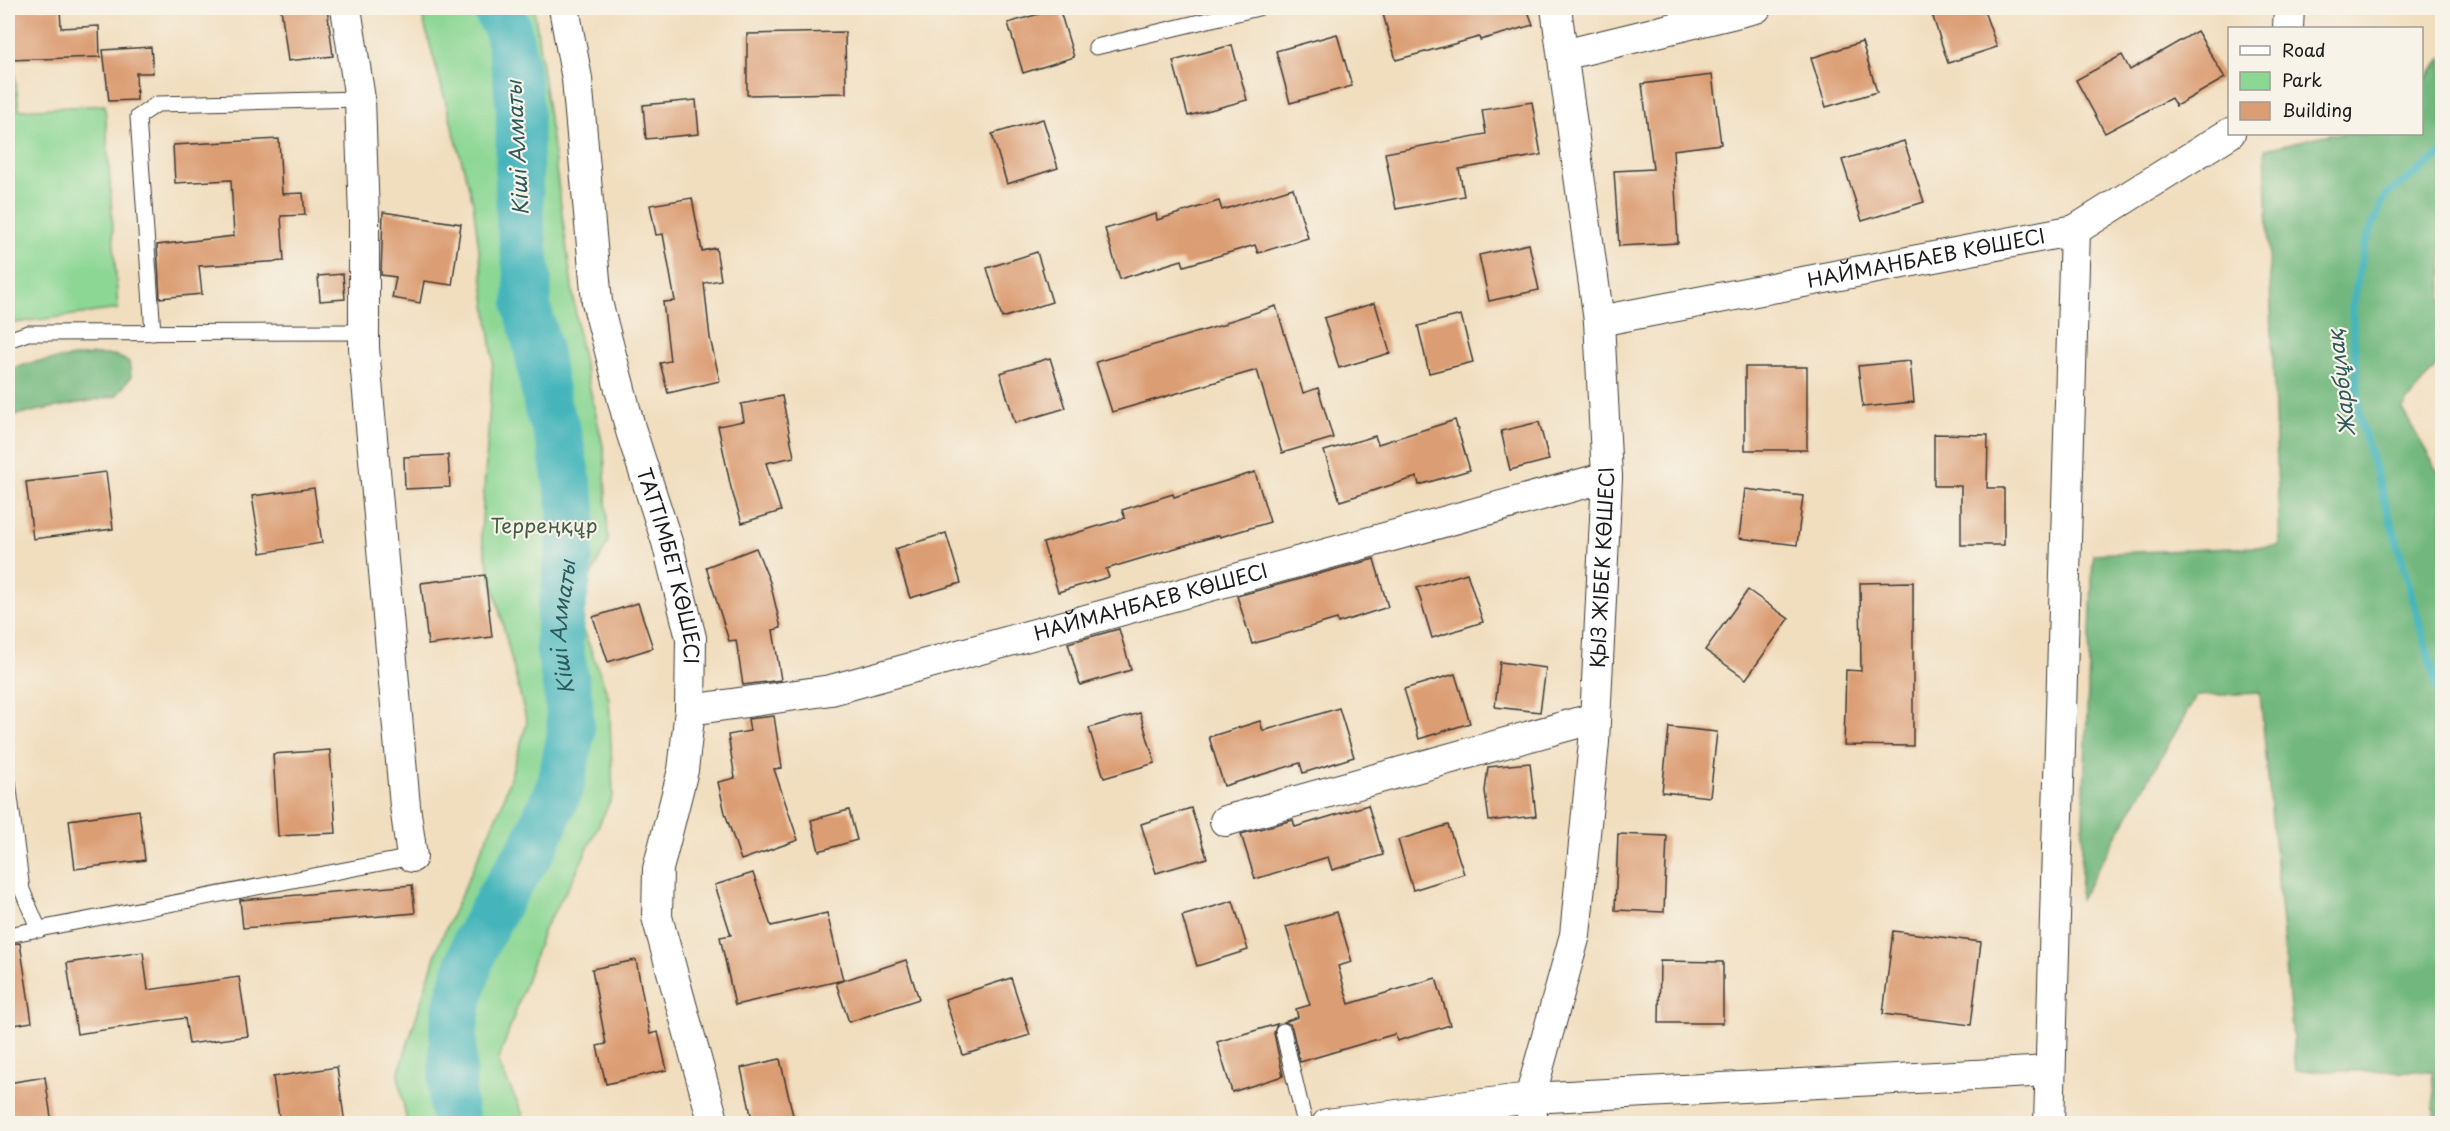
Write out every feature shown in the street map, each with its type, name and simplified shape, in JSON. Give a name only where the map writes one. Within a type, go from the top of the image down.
[{"type":"street","points":[[346,8],[360,99],[364,218],[364,332],[405,806],[412,857]]},
{"type":"street","name":"ТАТТІМБЕТ КӨШЕСІ","points":[[564,8],[577,79],[597,302],[632,431],[667,542],[691,638],[690,710],[683,770],[658,869],[657,916],[714,1124]]},
{"type":"street","name":"ҚЫЗ ЖІБЕК КӨШЕСІ","points":[[1532,1111],[1575,935],[1595,718],[1607,477],[1599,321],[1556,8]]},
{"type":"street","points":[[1563,55],[1755,8]]},
{"type":"street","points":[[2288,27],[2289,8]]},
{"type":"street","name":"НАЙМАНБАЕВ КӨШЕСІ","points":[[1599,321],[2075,230],[2228,134]]},
{"type":"street","points":[[2049,1124],[2075,230]]},
{"type":"street","name":"НАЙМАНБАЕВ КӨШЕСІ","points":[[690,710],[831,690],[1607,477]]},
{"type":"street","points":[[1226,820],[1595,718]]},
{"type":"street","points":[[1327,1124],[1532,1111],[2049,1071]]},
{"type":"lane","points":[[1096,47],[1258,8]]},
{"type":"lane","points":[[153,333],[138,117],[157,104],[360,99]]},
{"type":"lane","points":[[8,340],[28,333],[364,332]]},
{"type":"lane","points":[[8,782],[22,890],[39,930]]},
{"type":"lane","points":[[8,935],[412,857]]},
{"type":"lane","points":[[1283,1031],[1305,1124]]},
{"type":"green space","name":"Терреңқұр","points":[[420,8],[534,8],[580,345],[604,450],[608,541],[575,608],[609,698],[613,795],[574,877],[544,929],[498,1062],[527,1123],[407,1123],[398,1075],[439,944],[502,804],[527,723],[481,535],[493,359],[473,202]]},
{"type":"green space","points":[[2442,57],[2442,358],[2402,409],[2442,479],[2442,1123],[2436,1124],[2432,1071],[2296,1071],[2260,693],[2196,696],[2080,900],[2093,554],[2280,546],[2265,149],[2326,135],[2423,135],[2423,84]]},
{"type":"green space","points":[[8,60],[13,60],[19,110],[105,105],[118,309],[8,324]]},
{"type":"green space","points":[[92,355],[114,355],[129,362],[131,377],[116,396],[8,416],[8,370],[34,362]]},
{"type":"building","points":[[8,8],[60,8],[61,28],[99,26],[100,57],[8,60]]},
{"type":"building","points":[[281,8],[327,8],[333,56],[288,61]]},
{"type":"building","points":[[1059,8],[1074,57],[1023,73],[1008,23]]},
{"type":"building","points":[[1406,8],[1527,8],[1533,25],[1396,60],[1383,14]]},
{"type":"building","points":[[1930,8],[1983,8],[1997,47],[1948,63]]},
{"type":"building","points":[[2197,31],[2225,78],[2176,106],[2171,98],[2105,133],[2076,80],[2122,55],[2130,70]]},
{"type":"building","points":[[845,32],[846,93],[747,95],[747,34]]},
{"type":"building","points":[[1337,34],[1352,86],[1290,103],[1276,51]]},
{"type":"building","points":[[1862,42],[1877,92],[1826,107],[1811,58]]},
{"type":"building","points":[[1232,45],[1247,100],[1188,116],[1173,61]]},
{"type":"building","points":[[151,47],[153,73],[136,73],[137,100],[109,101],[103,50]]},
{"type":"building","points":[[1712,75],[1721,144],[1673,150],[1678,243],[1619,246],[1614,171],[1653,169],[1642,84]]},
{"type":"building","points":[[696,100],[699,134],[646,139],[643,105]]},
{"type":"building","points":[[1532,102],[1541,155],[1459,169],[1464,196],[1396,209],[1385,153],[1486,134],[1482,110]]},
{"type":"building","points":[[1043,119],[1058,168],[1007,184],[992,134]]},
{"type":"building","points":[[279,139],[282,194],[303,193],[305,215],[281,216],[284,261],[199,266],[202,294],[160,298],[157,245],[234,236],[231,180],[175,183],[173,145]]},
{"type":"building","points":[[1904,141],[1924,202],[1862,221],[1842,160]]},
{"type":"building","points":[[1293,188],[1308,238],[1258,253],[1255,245],[1184,266],[1182,260],[1120,279],[1105,229],[1156,214],[1157,220],[1219,201],[1222,210]]},
{"type":"building","points":[[692,198],[702,251],[716,248],[721,280],[704,283],[710,338],[720,381],[668,393],[660,363],[670,361],[663,302],[675,301],[663,234],[656,235],[650,205]]},
{"type":"building","points":[[383,212],[461,224],[452,285],[424,281],[420,303],[392,298],[396,277],[381,275]]},
{"type":"building","points":[[1529,244],[1539,290],[1489,301],[1479,255]]},
{"type":"building","points":[[1037,252],[1052,302],[1002,318],[987,268]]},
{"type":"building","points":[[343,274],[345,299],[320,301],[318,276]]},
{"type":"building","points":[[1375,303],[1390,353],[1339,368],[1324,318]]},
{"type":"building","points":[[1276,306],[1303,393],[1318,388],[1333,438],[1282,453],[1257,370],[1112,412],[1096,362],[1226,324],[1226,322]]},
{"type":"building","points":[[1461,315],[1473,362],[1429,373],[1418,326]]},
{"type":"building","points":[[1050,358],[1066,408],[1015,423],[1000,373]]},
{"type":"building","points":[[1910,361],[1914,402],[1863,407],[1858,366]]},
{"type":"building","points":[[1745,367],[1807,367],[1807,450],[1745,450]]},
{"type":"building","points":[[782,396],[794,457],[766,463],[781,511],[742,523],[731,488],[718,426],[744,421],[741,404]]},
{"type":"building","points":[[1455,420],[1470,470],[1419,485],[1417,477],[1340,501],[1324,451],[1375,436],[1378,444]]},
{"type":"building","points":[[1539,422],[1549,460],[1510,470],[1501,431]]},
{"type":"building","points":[[1934,434],[1988,435],[1987,488],[2004,488],[2004,545],[1961,545],[1961,486],[1934,486]]},
{"type":"building","points":[[448,455],[450,487],[405,489],[404,457]]},
{"type":"building","points":[[106,472],[113,529],[33,539],[26,482]]},
{"type":"building","points":[[1255,472],[1270,522],[1106,569],[1109,577],[1058,592],[1043,543],[1125,518],[1122,510]]},
{"type":"building","points":[[314,488],[322,543],[261,553],[252,496]]},
{"type":"building","points":[[1745,489],[1803,496],[1797,545],[1739,538]]},
{"type":"building","points":[[946,533],[961,583],[910,598],[895,549]]},
{"type":"building","points":[[756,548],[770,582],[781,628],[773,630],[781,680],[743,685],[736,640],[729,641],[706,567]]},
{"type":"building","points":[[1374,559],[1388,607],[1338,623],[1337,619],[1252,644],[1237,596]]},
{"type":"building","points":[[1467,573],[1483,622],[1432,638],[1417,588]]},
{"type":"building","points":[[485,575],[492,637],[428,645],[421,583]]},
{"type":"building","points":[[1913,582],[1913,746],[1844,745],[1846,670],[1861,671],[1860,583]]},
{"type":"building","points":[[1748,590],[1789,619],[1746,679],[1705,650]]},
{"type":"building","points":[[638,603],[653,648],[608,662],[593,617]]},
{"type":"building","points":[[1119,629],[1131,670],[1080,685],[1068,643]]},
{"type":"building","points":[[1500,662],[1546,668],[1540,712],[1495,707]]},
{"type":"building","points":[[1455,674],[1470,723],[1419,739],[1404,689]]},
{"type":"building","points":[[1339,708],[1354,757],[1303,773],[1300,763],[1224,786],[1209,737],[1260,721],[1263,731]]},
{"type":"building","points":[[1140,713],[1155,763],[1104,778],[1089,728]]},
{"type":"building","points":[[774,716],[782,768],[774,769],[798,840],[741,860],[725,813],[718,782],[735,778],[728,735],[750,731],[748,719]]},
{"type":"building","points":[[1669,727],[1717,732],[1710,797],[1662,792]]},
{"type":"building","points":[[330,750],[336,833],[278,836],[273,754]]},
{"type":"building","points":[[1530,763],[1536,816],[1489,821],[1485,791],[1488,767]]},
{"type":"building","points":[[1368,805],[1383,855],[1332,870],[1328,857],[1255,879],[1241,834],[1293,820],[1295,827]]},
{"type":"building","points":[[1191,808],[1207,858],[1156,873],[1141,824]]},
{"type":"building","points":[[139,810],[145,860],[75,869],[69,820]]},
{"type":"building","points":[[849,810],[857,840],[819,851],[811,820]]},
{"type":"building","points":[[1448,825],[1464,874],[1413,890],[1398,840]]},
{"type":"building","points":[[1618,834],[1667,836],[1664,912],[1615,910]]},
{"type":"building","points":[[753,873],[771,926],[827,913],[843,980],[735,1005],[720,937],[731,935],[715,885]]},
{"type":"building","points":[[412,885],[415,913],[243,928],[240,900]]},
{"type":"building","points":[[1233,901],[1248,950],[1197,966],[1182,916]]},
{"type":"building","points":[[1337,912],[1352,962],[1338,966],[1349,1004],[1436,978],[1450,1025],[1397,1041],[1395,1034],[1300,1062],[1292,1028],[1290,1024],[1284,1022],[1298,1017],[1296,1009],[1310,1005],[1286,927]]},
{"type":"building","points":[[1893,931],[1981,942],[1971,1025],[1883,1014]]},
{"type":"building","points":[[20,943],[32,1022],[8,1026],[8,944]]},
{"type":"building","points":[[143,952],[148,990],[239,977],[248,1036],[189,1044],[185,1018],[77,1034],[67,963]]},
{"type":"building","points":[[636,960],[650,1034],[658,1032],[667,1070],[606,1084],[597,1046],[606,1044],[592,969]]},
{"type":"building","points":[[906,960],[919,999],[849,1022],[836,983]]},
{"type":"building","points":[[1660,961],[1723,962],[1723,1023],[1659,1023]]},
{"type":"building","points":[[1011,978],[1030,1035],[963,1055],[945,999]]},
{"type":"building","points":[[1277,1024],[1274,1033],[1283,1076],[1232,1092],[1217,1042]]},
{"type":"building","points":[[780,1059],[795,1124],[753,1124],[741,1068]]},
{"type":"building","points":[[337,1067],[345,1124],[280,1124],[273,1077]]},
{"type":"building","points":[[45,1077],[52,1124],[8,1124],[8,1083]]},
{"type":"waterway","name":"Кіші Алматы","points":[[456,1124],[452,1099],[453,1034],[458,1001],[476,942],[501,896],[534,846],[561,784],[571,733],[569,702],[559,645],[572,509],[561,448],[548,409],[537,345],[527,307],[528,279],[520,221],[520,111],[516,72],[507,27],[496,8]]},
{"type":"waterway","name":"Жарбұлақ","points":[[2442,154],[2385,196],[2364,247],[2352,311],[2360,420],[2397,542],[2442,705]]}]
